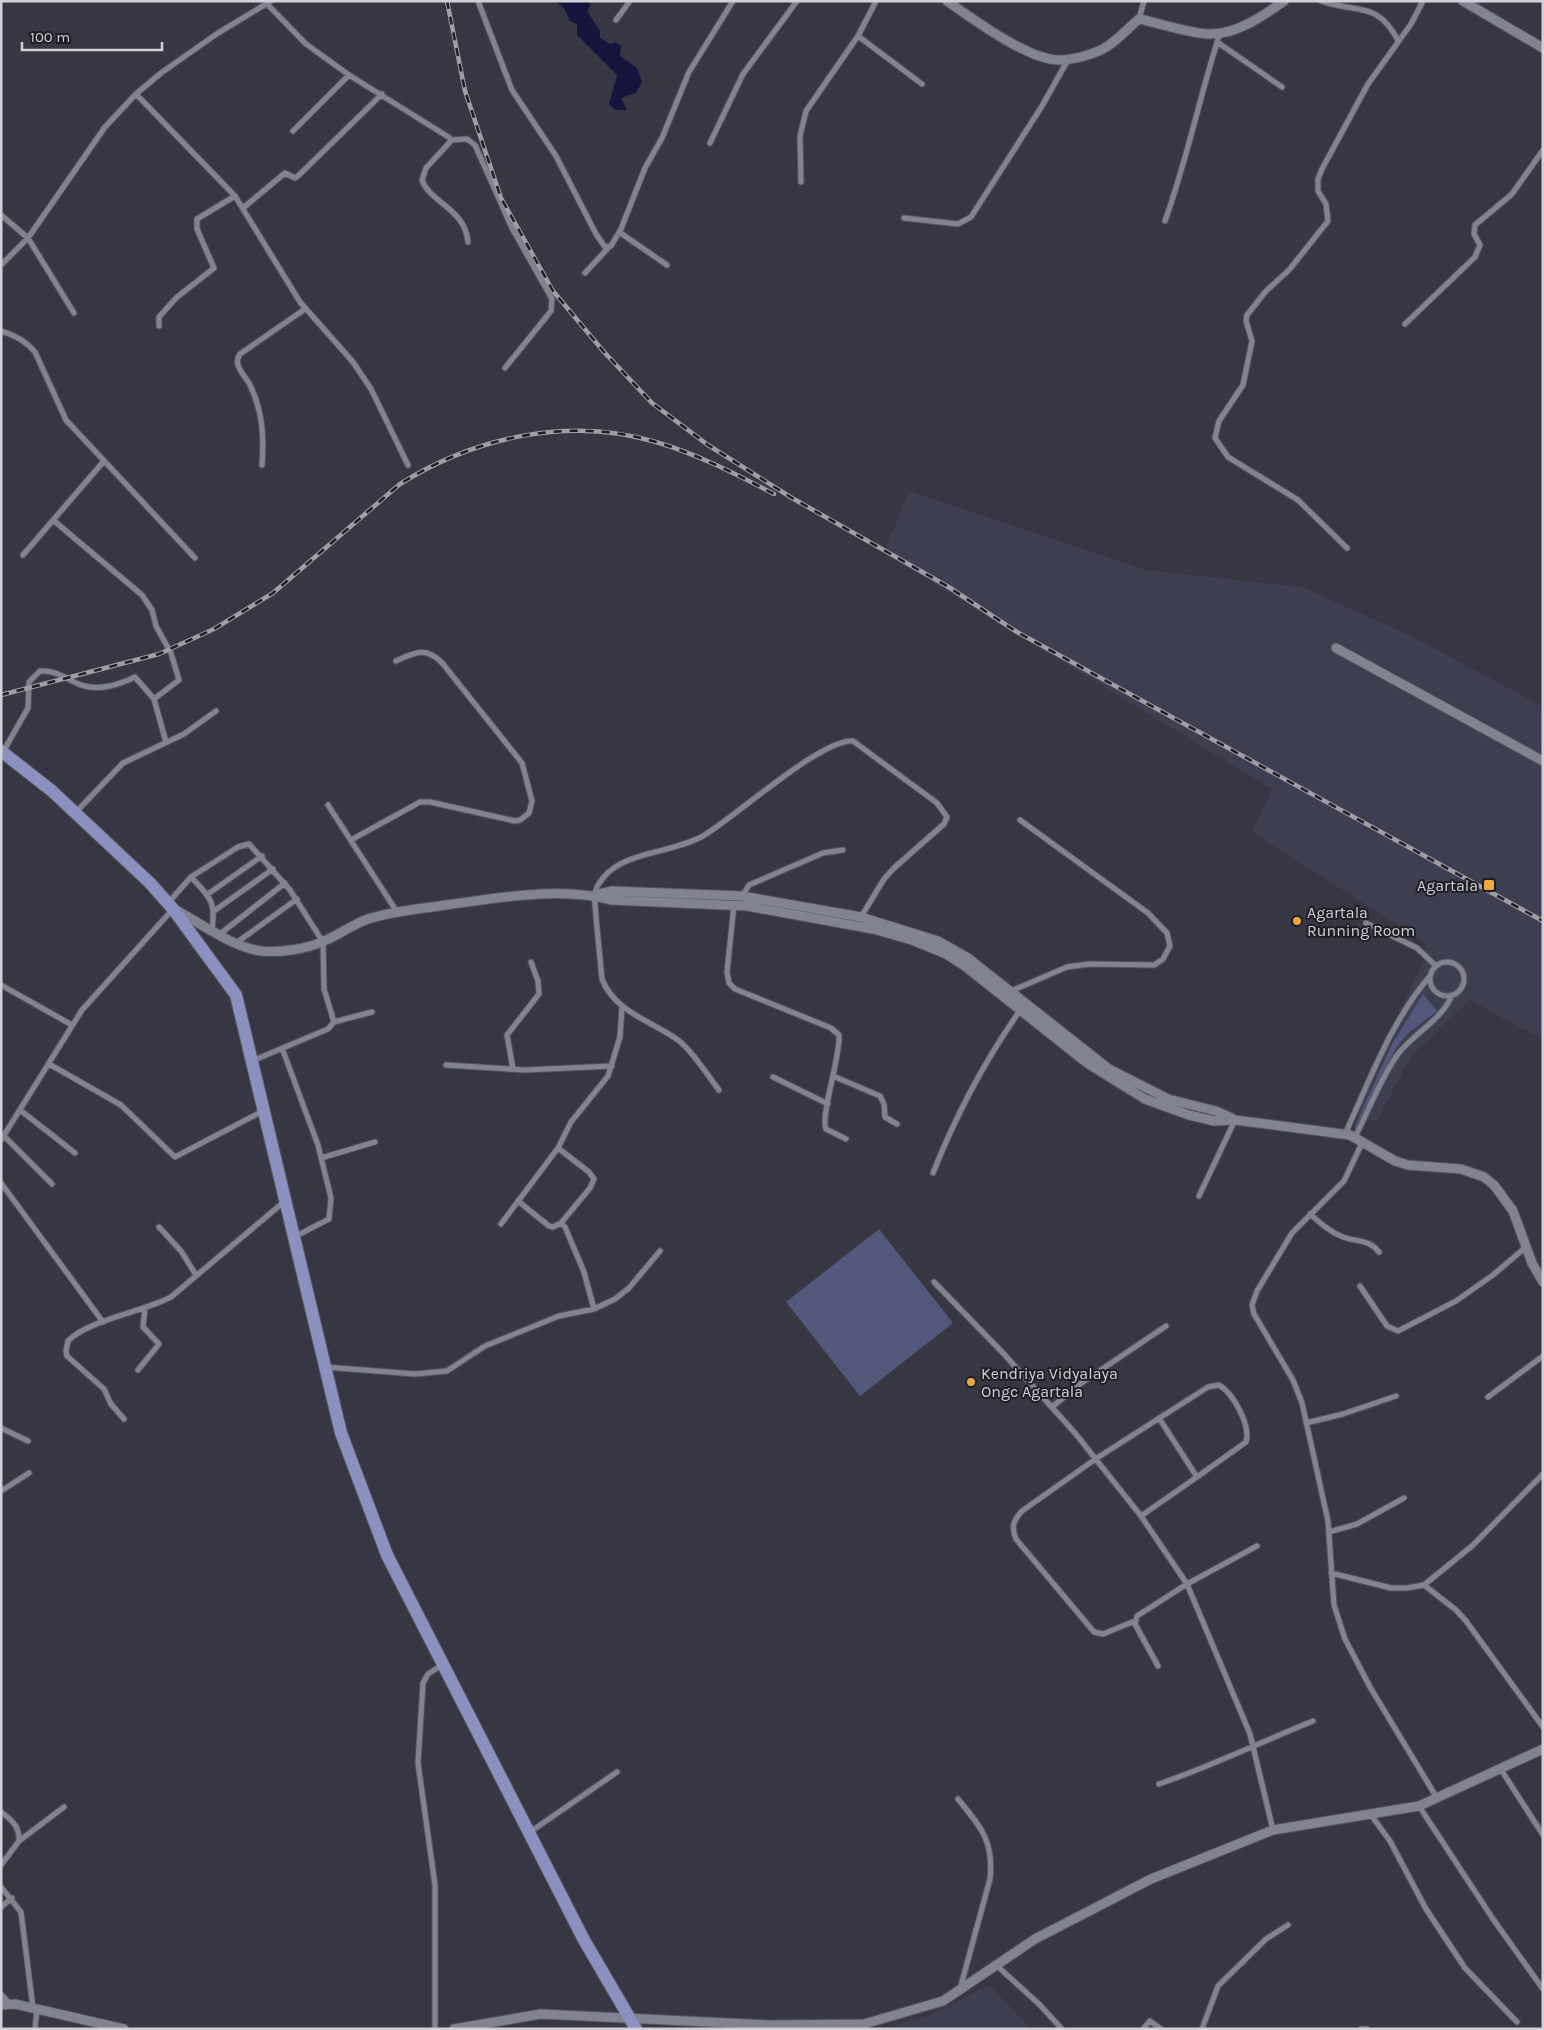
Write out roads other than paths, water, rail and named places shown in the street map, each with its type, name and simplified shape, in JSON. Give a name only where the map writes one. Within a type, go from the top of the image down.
[{"type":"main road","points":[[2,751],[75,812],[171,906],[236,995],[340,1433],[387,1555],[584,1940],[636,2029]]},
{"type":"street","points":[[478,1],[512,90],[556,156],[603,245],[609,247]]},
{"type":"street","points":[[616,20],[630,1]]},
{"type":"street","points":[[585,273],[609,247],[619,232],[642,175],[662,138],[688,72],[733,1]]},
{"type":"street","points":[[710,143],[743,74],[797,1]]},
{"type":"street","points":[[802,182],[800,136],[806,111],[858,36],[876,1]]},
{"type":"street","points":[[947,1],[991,31],[1038,56],[1058,60],[1087,55],[1105,48],[1139,19],[1144,1]]},
{"type":"street","points":[[1165,221],[1186,159],[1219,37],[1259,18],[1284,1]]},
{"type":"street","points":[[1321,1],[1330,4],[1368,8],[1390,24],[1398,40]]},
{"type":"street","points":[[1347,548],[1298,500],[1228,458],[1215,438],[1215,430],[1243,385],[1252,341],[1246,321],[1247,315],[1266,291],[1289,270],[1328,222],[1328,214],[1318,191],[1318,179],[1368,84],[1411,24],[1423,1]]},
{"type":"street","points":[[1463,1],[1543,48]]},
{"type":"street","points":[[1,265],[28,238],[105,127],[136,94],[161,73],[218,33],[270,3],[306,44],[349,75],[448,136],[450,140]]},
{"type":"street","points":[[1139,19],[1219,37],[1282,87]]},
{"type":"street","points":[[858,36],[922,84]]},
{"type":"street","points":[[904,218],[958,224],[972,217],[1042,106],[1069,58]]},
{"type":"street","points":[[293,131],[349,75]]},
{"type":"street","points":[[136,94],[235,196],[305,309],[353,362],[371,389],[408,465]]},
{"type":"street","points":[[243,208],[285,173],[295,178],[298,176],[382,94]]},
{"type":"street","points":[[468,242],[467,233],[460,220],[422,180],[426,168],[450,140],[467,138],[475,146],[512,228],[552,299],[551,311],[505,368]]},
{"type":"street","points":[[1404,324],[1475,256],[1480,245],[1474,234],[1475,225],[1512,194],[1543,150]]},
{"type":"street","points":[[159,326],[160,314],[171,302],[214,268],[197,229],[196,219],[235,196]]},
{"type":"street","points":[[1,215],[28,238],[74,313]]},
{"type":"street","points":[[619,232],[667,265]]},
{"type":"street","points":[[262,465],[262,420],[250,385],[238,367],[237,359],[240,354],[305,309]]},
{"type":"street","points":[[1,331],[14,334],[35,352],[66,420],[195,558]]},
{"type":"street","points":[[23,555],[104,461]]},
{"type":"street","points":[[53,520],[142,595],[149,606],[156,626],[171,653],[179,680],[154,699]]},
{"type":"street","points":[[1336,648],[1543,762]]},
{"type":"street","points":[[351,840],[420,802],[430,802],[515,821],[524,818],[530,807],[530,789],[522,762],[443,664],[431,654],[422,651],[396,661]]},
{"type":"street","points":[[2,751],[28,708],[29,682],[40,671],[50,670],[81,684],[94,687],[109,687],[135,677],[154,699],[166,742]]},
{"type":"street","points":[[75,812],[120,766],[193,728],[216,711]]},
{"type":"street","points":[[719,1090],[680,1041],[622,1006],[611,997],[602,979],[594,895],[603,877],[614,867],[629,860],[663,852],[702,836],[793,770],[846,740],[853,741],[937,803],[947,817],[944,824],[884,879],[861,917]]},
{"type":"street","points":[[328,805],[396,912]]},
{"type":"street","points":[[1010,992],[1067,967],[1089,964],[1154,964],[1164,959],[1170,946],[1167,933],[1148,913],[1020,820]]},
{"type":"street","points":[[52,1184],[3,1138],[72,1025],[93,996],[171,906],[192,877],[245,844],[252,845],[273,869],[296,899],[323,942],[324,989],[334,1022]]},
{"type":"street","points":[[746,899],[749,885],[823,854],[843,850]]},
{"type":"street","points":[[208,894],[262,856]]},
{"type":"street","points":[[214,910],[273,869]]},
{"type":"street","points":[[192,877],[208,894],[214,910],[216,932]]},
{"type":"street","points":[[216,932],[284,883]]},
{"type":"street","points":[[171,906],[236,943],[260,951],[273,951],[323,942],[366,920],[396,912],[525,895],[594,895],[612,891],[746,899],[861,917],[874,925],[952,957],[1022,1007],[1093,1067],[1145,1099],[1189,1115],[1214,1120],[1235,1120],[1345,1134],[1359,1139],[1383,1154],[1408,1165],[1461,1169],[1484,1177],[1504,1198],[1520,1226],[1526,1247],[1543,1282]]},
{"type":"street","points":[[594,895],[611,900],[734,905],[746,899],[874,925],[950,946],[1010,992],[1022,1007]]},
{"type":"street","points":[[236,943],[296,899]]},
{"type":"street","points":[[734,905],[727,972],[728,983],[735,989],[835,1031],[839,1040],[823,1122],[826,1129],[846,1139]]},
{"type":"street","points":[[1366,923],[1417,948],[1436,966]]},
{"type":"street","points":[[513,1069],[507,1035],[539,994],[538,981],[531,962]]},
{"type":"street","points":[[1345,1134],[1401,1016],[1436,966],[1446,962],[1460,969],[1463,973],[1463,984],[1452,995],[1446,1007],[1416,1034],[1398,1054],[1359,1139],[1344,1181],[1292,1232],[1257,1291],[1252,1305],[1254,1314],[1292,1380],[1302,1403],[1329,1532],[1334,1605],[1345,1639],[1370,1686],[1437,1798]]},
{"type":"street","points":[[1430,976],[1432,987],[1436,992],[1446,996],[1452,995]]},
{"type":"street","points":[[1,985],[72,1025]]},
{"type":"street","points":[[501,1224],[558,1148],[570,1122],[603,1084],[612,1066],[620,1037],[622,1006]]},
{"type":"street","points":[[932,1173],[958,1112],[1022,1007]]},
{"type":"street","points":[[252,1061],[328,1028],[334,1022],[372,1012]]},
{"type":"street","points":[[282,1048],[306,1110],[331,1198],[330,1218],[294,1237]]},
{"type":"street","points":[[49,1064],[121,1105],[175,1157],[264,1111]]},
{"type":"street","points":[[446,1065],[513,1069],[612,1066]]},
{"type":"street","points":[[833,1076],[880,1096],[884,1104],[885,1117],[898,1124]]},
{"type":"street","points":[[773,1077],[828,1104]]},
{"type":"street","points":[[20,1110],[75,1153]]},
{"type":"street","points":[[1199,1196],[1235,1120]]},
{"type":"street","points":[[321,1158],[376,1142]]},
{"type":"street","points":[[518,1201],[553,1227],[561,1223],[590,1188],[594,1179],[589,1172],[558,1148]]},
{"type":"street","points":[[1,1182],[103,1322]]},
{"type":"street","points":[[124,1419],[112,1404],[104,1389],[68,1356],[66,1345],[71,1338],[103,1322],[145,1308],[170,1296],[285,1201]]},
{"type":"street","points":[[1310,1214],[1331,1231],[1344,1237],[1368,1242],[1379,1252]]},
{"type":"street","points":[[561,1223],[566,1229],[580,1260],[594,1309]]},
{"type":"street","points":[[159,1227],[181,1251],[196,1275]]},
{"type":"street","points":[[1360,1286],[1387,1326],[1398,1331],[1456,1301],[1494,1275],[1526,1247]]},
{"type":"street","points":[[325,1367],[438,1374],[454,1367],[485,1346],[559,1316],[594,1309],[615,1299],[629,1288],[660,1251]]},
{"type":"street","points":[[934,1282],[1052,1407],[1097,1458],[1141,1516],[1187,1584],[1253,1745],[1273,1830]]},
{"type":"street","points":[[138,1370],[159,1344],[142,1325],[145,1308]]},
{"type":"street","points":[[1052,1407],[1088,1378],[1166,1326]]},
{"type":"street","points":[[1488,1397],[1543,1356]]},
{"type":"street","points":[[1141,1516],[1246,1442],[1248,1437],[1245,1424],[1229,1393],[1219,1385],[1213,1385],[1097,1458],[1022,1511],[1013,1523],[1012,1531],[1016,1539],[1094,1632],[1103,1634],[1135,1621],[1137,1616],[1187,1584],[1256,1546]]},
{"type":"street","points":[[1306,1423],[1343,1414],[1396,1396]]},
{"type":"street","points":[[1159,1418],[1197,1477]]},
{"type":"street","points":[[1,1428],[28,1441]]},
{"type":"street","points":[[1,1491],[29,1473]]},
{"type":"street","points":[[1332,1572],[1391,1588],[1424,1585],[1472,1546],[1543,1474]]},
{"type":"street","points":[[1329,1532],[1357,1524],[1404,1498]]},
{"type":"street","points":[[1424,1585],[1456,1610],[1466,1621],[1543,1727]]},
{"type":"street","points":[[1135,1621],[1158,1666]]},
{"type":"street","points":[[435,2029],[435,1886],[418,1763],[423,1683],[428,1674],[443,1665]]},
{"type":"street","points":[[1159,1784],[1206,1768],[1253,1745],[1313,1721]]},
{"type":"street","points":[[454,2029],[492,2025],[541,2014],[769,2025],[864,2024],[943,2001],[1035,1939],[1151,1879],[1273,1830],[1419,1806],[1543,1749]]},
{"type":"street","points":[[1500,1768],[1543,1835]]},
{"type":"street","points":[[529,1833],[617,1772]]},
{"type":"street","points":[[958,1799],[979,1824],[991,1850],[990,1879],[960,1990]]},
{"type":"street","points":[[1419,1806],[1493,1919],[1543,1989]]},
{"type":"street","points":[[1,1865],[19,1841],[64,1807]]},
{"type":"street","points":[[1,1812],[16,1825],[20,1832],[19,1841]]},
{"type":"street","points":[[1371,1815],[1390,1841],[1426,1909],[1465,1968],[1517,2022]]},
{"type":"street","points":[[1,1887],[12,1898],[21,1912],[24,1923],[35,2009],[35,2029]]},
{"type":"street","points":[[1,1907],[12,1898]]},
{"type":"street","points":[[1202,2029],[1218,1986],[1266,1939],[1288,1925]]},
{"type":"street","points":[[996,1965],[1039,2004],[1062,2029]]},
{"type":"street","points":[[1,1994],[6,2005],[35,2009],[124,2029]]},
{"type":"street","points":[[1143,2029],[1150,2021],[1161,2029]]},
{"type":"street","points":[[1361,2029],[1367,2029]]},
{"type":"railway","points":[[447,1],[465,91],[501,198],[553,291],[604,352],[652,403],[708,445],[792,498],[947,586],[1017,632],[1543,921]]},
{"type":"railway","points":[[1,695],[159,654],[214,629],[273,593],[400,484],[459,454],[491,443],[557,431],[623,434],[686,452],[774,494]]},
{"type":"place","name":"Agartala","points":[[1489,885]]},
{"type":"place","name":"Agartala Running Room","points":[[1297,921]]},
{"type":"place","name":"Kendriya Vidyalaya Ongc Agartala","points":[[971,1382]]}]
